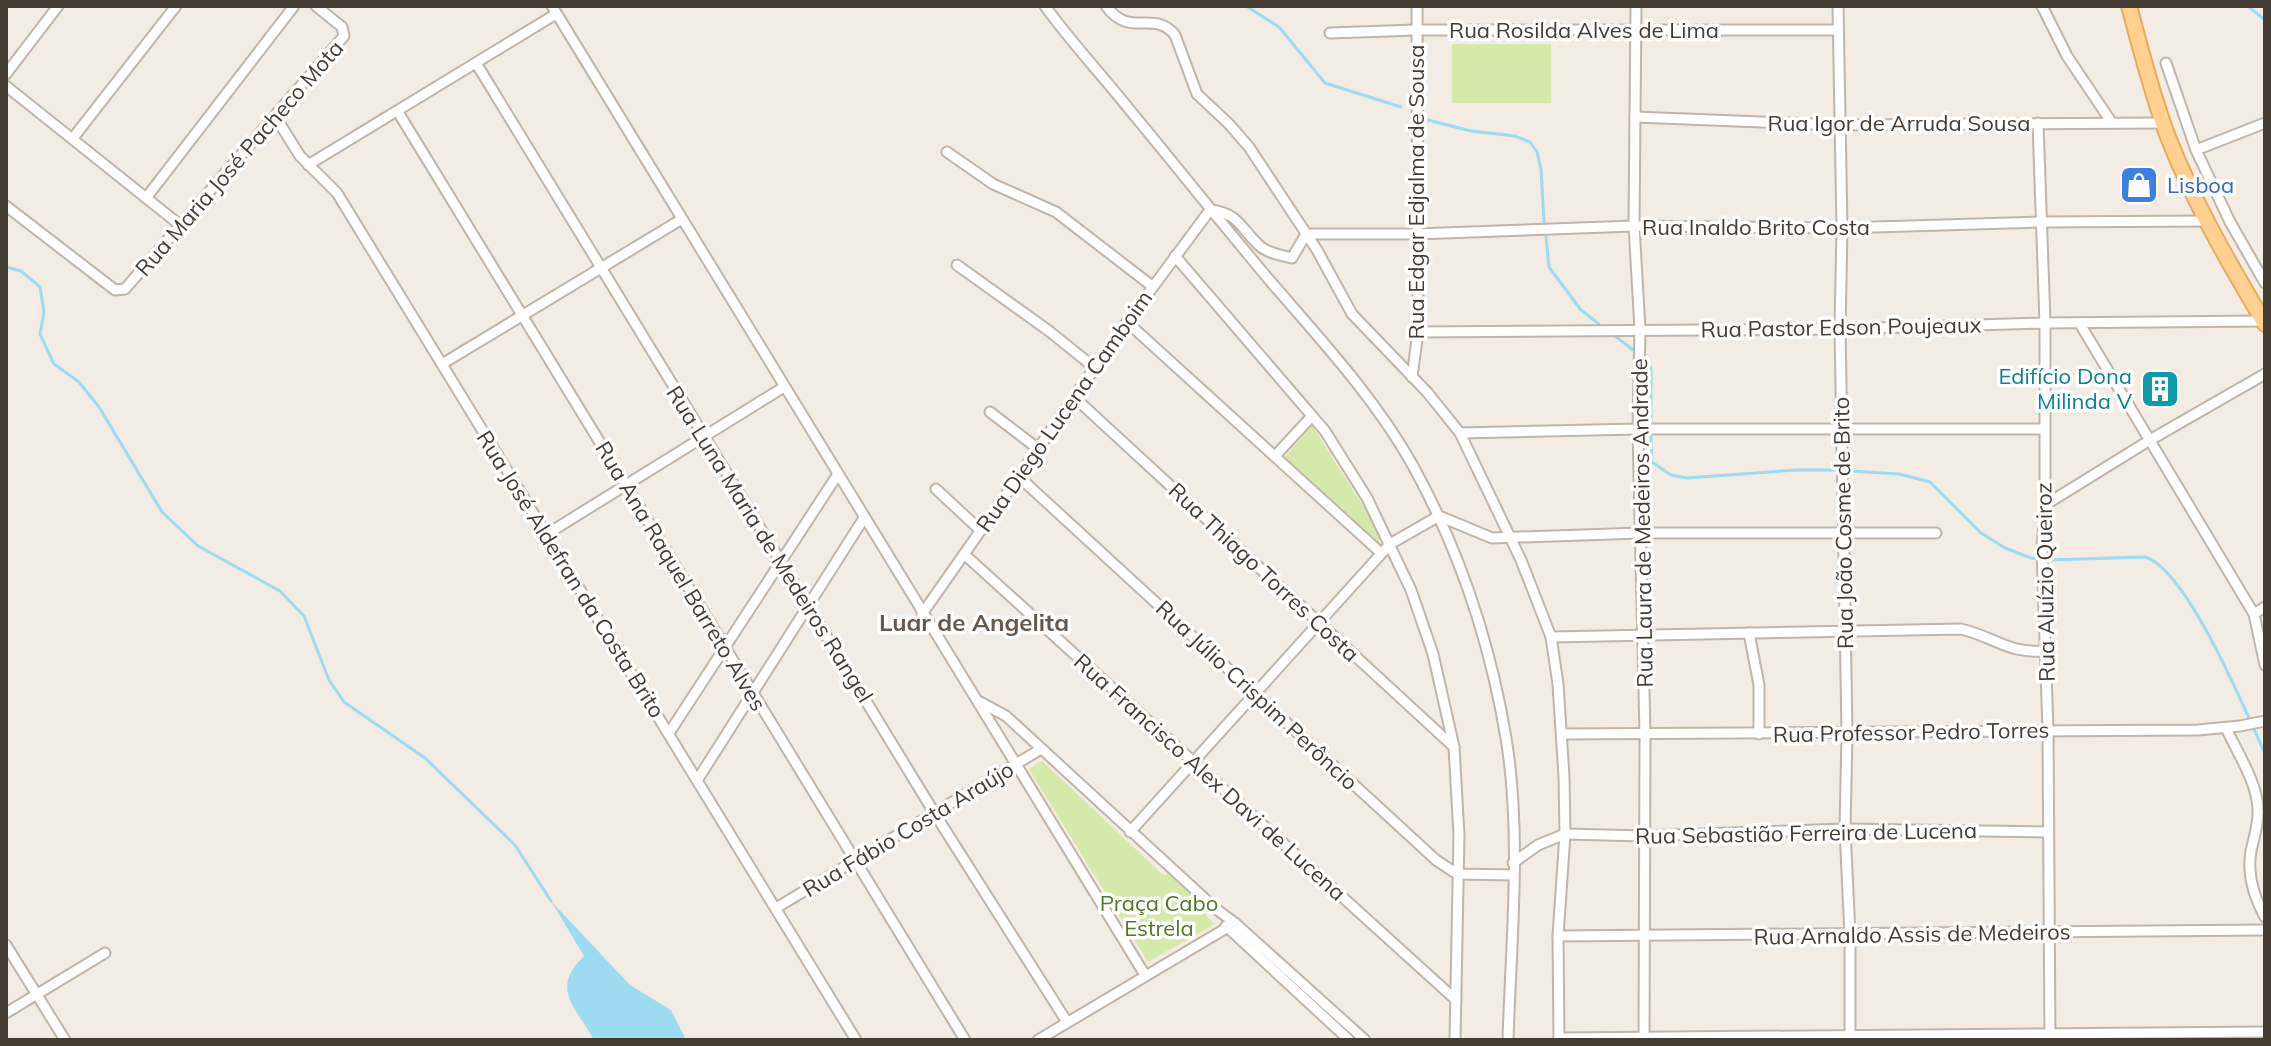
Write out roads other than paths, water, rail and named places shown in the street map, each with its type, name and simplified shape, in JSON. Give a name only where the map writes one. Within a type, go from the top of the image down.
[{"type":"main road","points":[[2129,6],[2163,123],[2206,221],[2264,323]]},
{"type":"street","points":[[6,74],[58,6]]},
{"type":"street","points":[[73,138],[176,6]]},
{"type":"street","points":[[146,198],[294,6]]},
{"type":"street","name":"Rua Maria José Pacheco Mota","points":[[6,206],[115,290],[122,291],[344,36],[345,30],[339,23],[316,6]]},
{"type":"street","points":[[1045,6],[1084,58],[1126,104],[1210,210],[1380,413],[1439,516],[1475,608],[1506,738],[1513,803],[1508,1040]]},
{"type":"street","points":[[1106,6],[1128,24],[1158,23],[1170,29],[1178,41],[1197,94],[1240,135],[1306,234],[1352,314],[1460,433],[1509,536],[1551,637],[1562,734],[1565,834],[1558,936],[1559,1039],[2265,1032]]},
{"type":"street","name":"Rua Edgar Edjalma de Sousa","points":[[1412,377],[1418,332],[1417,6]]},
{"type":"street","name":"Rua Laura de Medeiros Andrade","points":[[1636,6],[1634,226],[1640,329],[1638,429],[1645,735],[1644,1038]]},
{"type":"street","name":"Rua João Cosme de Brito","points":[[1838,6],[1847,733],[1845,829],[1850,935],[1850,1038]]},
{"type":"street","points":[[2042,6],[2067,56],[2112,123]]},
{"type":"street","points":[[308,165],[476,63],[554,10],[1145,975]]},
{"type":"street","name":"Rua Rosilda Alves de Lima","points":[[1330,33],[1416,30],[1838,30]]},
{"type":"street","name":"Rua Luna Maria de Medeiros Rangel","points":[[476,63],[935,814],[1067,1022]]},
{"type":"street","points":[[2166,63],[2196,150],[2230,222],[2265,283]]},
{"type":"street","points":[[6,86],[180,225]]},
{"type":"street","name":"Rua Ana Raquel Barreto Alves","points":[[398,112],[965,1040]]},
{"type":"street","name":"Rua José Aldefran da Costa Brito","points":[[275,116],[300,156],[337,193],[856,1040]]},
{"type":"street","name":"Rua Igor de Arruda Sousa","points":[[1635,117],[1839,125],[2163,123]]},
{"type":"street","name":"Rua Aluízio Queiroz","points":[[2038,123],[2045,323],[2042,570],[2048,731],[2046,832],[2050,1036]]},
{"type":"street","points":[[2196,150],[2265,123]]},
{"type":"street","points":[[947,152],[993,184],[1056,212],[1152,286]]},
{"type":"street","points":[[1210,210],[1234,217],[1270,253],[1292,258],[1306,234]]},
{"type":"street","name":"Rua Diego Lucena Camboim","points":[[922,614],[1152,286],[1210,210]]},
{"type":"street","points":[[442,364],[682,219]]},
{"type":"street","name":"Rua Inaldo Brito Costa","points":[[1306,234],[1416,234],[1634,226],[1842,228],[2206,221]]},
{"type":"street","points":[[1175,256],[1312,416],[1347,465],[1411,590],[1433,654],[1454,747],[1459,835],[1455,1040]]},
{"type":"street","points":[[957,265],[1095,368]]},
{"type":"street","points":[[1127,322],[1381,553]]},
{"type":"street","name":"Rua Pastor Edson Poujeaux","points":[[1418,332],[2264,323]]},
{"type":"street","points":[[2080,324],[2254,614],[2265,665]]},
{"type":"street","points":[[2045,505],[2265,374]]},
{"type":"street","points":[[547,534],[784,387]]},
{"type":"street","name":"Rua Thiago Torres Costa","points":[[1074,397],[1454,747]]},
{"type":"street","points":[[990,412],[1037,448]]},
{"type":"street","points":[[1276,455],[1312,416]]},
{"type":"street","points":[[1460,433],[1638,429],[2043,429]]},
{"type":"street","points":[[669,733],[838,474]]},
{"type":"street","name":"Rua Júlio Crispim Perôncio","points":[[1018,476],[1436,860],[1457,874]]},
{"type":"street","points":[[936,489],[980,530]]},
{"type":"street","points":[[1439,516],[1492,538],[1640,533],[1936,533]]},
{"type":"street","points":[[1130,832],[1381,553],[1390,544],[1439,516]]},
{"type":"street","points":[[698,779],[864,518]]},
{"type":"street","name":"Rua Francisco Alex Davi de Lucena","points":[[964,554],[1456,1000]]},
{"type":"street","points":[[2254,614],[2265,607]]},
{"type":"street","points":[[1551,637],[1961,629],[2010,649],[2027,653],[2045,651]]},
{"type":"street","points":[[1749,633],[1759,685],[1759,734]]},
{"type":"street","points":[[980,702],[1006,716],[1216,909],[1349,1040]]},
{"type":"street","name":"Rua Professor Pedro Torres","points":[[1562,734],[2226,728],[2262,721]]},
{"type":"street","points":[[2226,728],[2258,805],[2250,857],[2251,878],[2255,899],[2265,917]]},
{"type":"street","name":"Rua Fábio Costa Araújo","points":[[776,908],[1041,749]]},
{"type":"street","name":"Rua Sebastião Ferreira de Lucena","points":[[1565,834],[1644,836],[1845,829],[2046,832]]},
{"type":"street","points":[[1513,863],[1538,845],[1565,834]]},
{"type":"street","points":[[1457,874],[1513,875]]},
{"type":"street","points":[[1038,1040],[1231,925]]},
{"type":"street","points":[[1231,925],[1365,1040]]},
{"type":"street","name":"Rua Arnaldo Assis de Medeiros","points":[[1558,936],[2265,930]]},
{"type":"street","points":[[6,945],[65,1040]]},
{"type":"street","points":[[6,1013],[105,953]]},
{"type":"water","points":[[551,901],[630,985],[671,1010],[686,1040],[594,1040],[574,1008],[567,989],[568,979],[584,956]]},
{"type":"waterway","points":[[1246,6],[1279,27],[1325,83],[1401,107]]},
{"type":"waterway","points":[[2248,6],[2265,20]]},
{"type":"waterway","points":[[1424,119],[1471,131],[1515,136],[1530,142],[1537,152],[1541,169],[1544,222]]},
{"type":"waterway","points":[[1546,237],[1549,267],[1581,310],[1599,324]]},
{"type":"waterway","points":[[6,267],[21,271],[40,287],[44,312],[40,334],[54,364],[79,382],[99,407],[162,512],[198,546],[280,591],[304,616],[329,680],[344,702],[425,758],[515,845],[551,901]]},
{"type":"waterway","points":[[1615,336],[1633,350]]},
{"type":"waterway","points":[[1643,358],[1651,368],[1651,422]]},
{"type":"waterway","points":[[1651,436],[1652,462],[1671,475],[1687,478],[1839,470]]},
{"type":"waterway","points":[[1850,471],[1899,474],[1930,482],[1981,533],[2005,548],[2031,558],[2145,557],[2161,567],[2179,587],[2214,644],[2265,754]]},
{"type":"place","name":"Lisboa","points":[[2139,185]]},
{"type":"place","name":"Edifício Dona Milinda V","points":[[2160,389]]},
{"type":"district","name":"Luar de Angelita","points":[[974,623]]},
{"type":"park label","name":"Praça Cabo Estrela","points":[[1159,916]]}]
